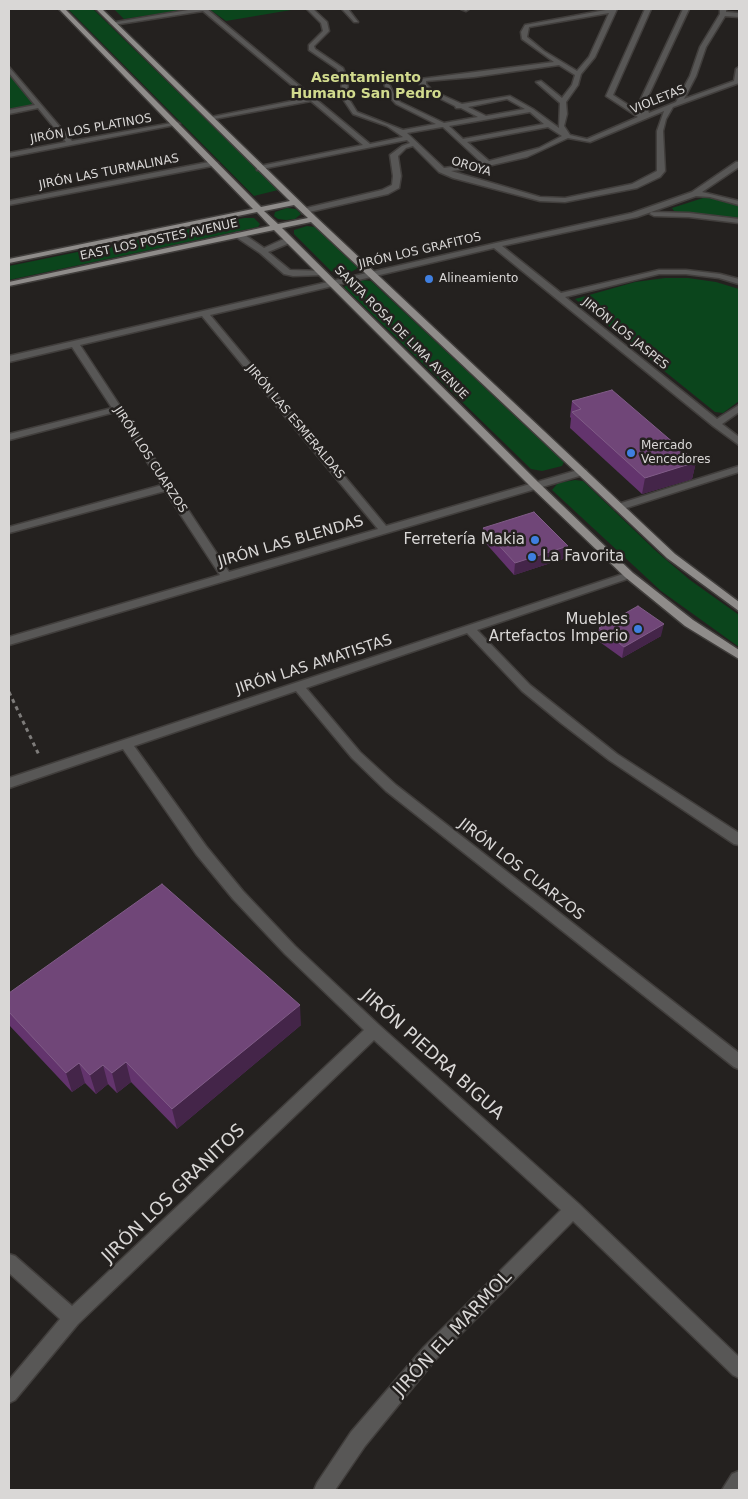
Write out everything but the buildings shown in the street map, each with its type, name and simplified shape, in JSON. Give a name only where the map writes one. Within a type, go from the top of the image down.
[{"type":"main road","name":"SANTA ROSA DE LIMA AVENUE","points":[[62,9],[289,240],[629,575],[689,623],[739,655]]},
{"type":"main road","name":"SANTA ROSA DE LIMA AVENUE","points":[[99,9],[313,219],[374,274],[671,556],[739,607]]},
{"type":"main road","name":"EAST LOS POSTES AVENUE","points":[[9,261],[297,202]]},
{"type":"main road","name":"EAST LOS POSTES AVENUE","points":[[9,284],[313,219]]},
{"type":"street","points":[[113,23],[204,9],[369,146]]},
{"type":"street","name":"OROYA","points":[[310,9],[324,22],[326,31],[311,46],[312,50],[340,68],[345,80],[344,96],[355,113],[389,124],[402,132],[442,170],[456,176],[525,196],[552,201],[565,200],[643,184],[661,171],[660,131],[663,118],[670,106]]},
{"type":"street","points":[[344,9],[356,21]]},
{"type":"street","points":[[644,116],[609,96],[648,9]]},
{"type":"street","points":[[644,116],[642,103],[686,9]]},
{"type":"street","points":[[578,74],[524,38],[526,26],[614,10]]},
{"type":"street","points":[[567,136],[561,126],[564,114],[563,102],[575,85],[578,74],[592,57],[614,10]]},
{"type":"street","points":[[679,102],[694,76],[703,47],[723,12],[739,15]]},
{"type":"street","points":[[486,118],[458,107],[431,92],[423,85],[423,79],[474,75],[560,63]]},
{"type":"street","points":[[9,69],[71,144]]},
{"type":"street","points":[[738,82],[739,69]]},
{"type":"street","points":[[385,82],[390,96],[398,103],[445,126],[488,164]]},
{"type":"street","points":[[538,82],[563,102]]},
{"type":"street","name":"VIOLETAS","points":[[567,136],[586,142],[679,102],[738,82]]},
{"type":"street","points":[[458,107],[506,96],[531,110],[549,125],[567,136]]},
{"type":"street","points":[[211,119],[313,99]]},
{"type":"street","points":[[9,112],[39,106]]},
{"type":"street","points":[[402,132],[531,110]]},
{"type":"street","name":"JIRÓN LOS PLATINOS","points":[[9,155],[177,124]]},
{"type":"street","points":[[462,141],[549,125]]},
{"type":"street","points":[[442,170],[488,164],[541,149],[567,136]]},
{"type":"street","points":[[260,168],[408,138]]},
{"type":"street","points":[[305,211],[385,192],[396,186],[397,176],[394,155],[404,147],[414,144]]},
{"type":"street","name":"JIRÓN LAS TURMALINAS","points":[[9,203],[214,163]]},
{"type":"street","name":"JIRÓN LOS GRAFITOS","points":[[9,359],[496,245],[634,215],[695,194],[739,164]]},
{"type":"street","points":[[695,194],[739,203]]},
{"type":"street","points":[[634,215],[689,215],[739,221]]},
{"type":"street","points":[[239,235],[263,250],[287,272],[292,274],[323,273]]},
{"type":"street","points":[[263,250],[289,240]]},
{"type":"street","name":"JIRÓN LOS JASPES","points":[[496,245],[739,442]]},
{"type":"street","points":[[559,296],[660,272],[686,272],[720,276],[739,282]]},
{"type":"street","name":"JIRÓN LAS ESMERALDAS","points":[[205,314],[384,530]]},
{"type":"street","name":"JIRÓN LOS CUARZOS","points":[[75,344],[226,576]]},
{"type":"street","points":[[716,424],[739,408]]},
{"type":"street","points":[[9,437],[117,409]]},
{"type":"street","points":[[619,507],[739,469]]},
{"type":"street","name":"JIRÓN LAS BLENDAS","points":[[9,641],[582,472]]},
{"type":"street","points":[[9,530],[168,487]]},
{"type":"street","name":"JIRÓN LAS AMATISTAS","points":[[9,783],[471,630],[629,575]]},
{"type":"street","points":[[471,630],[526,688],[565,720],[613,757],[739,840]]},
{"type":"street","name":"JIRÓN LOS CUARZOS","points":[[299,687],[356,755],[391,788],[739,1062]]},
{"type":"street","name":"JIRÓN PIEDRA BIGUA","points":[[127,744],[201,850],[238,894],[290,950],[374,1030],[573,1210],[739,1369]]},
{"type":"street","name":"JIRÓN LOS GRANITOS","points":[[9,1394],[72,1318],[374,1030]]},
{"type":"street","name":"JIRÓN EL MARMOL","points":[[324,1490],[358,1439],[430,1354],[573,1210]]},
{"type":"street","points":[[9,1262],[72,1318]]},
{"type":"street","points":[[732,1490],[739,1481]]},
{"type":"path","points":[[9,692],[47,771]]},
{"type":"green space","points":[[68,9],[93,9],[278,190],[254,196]]},
{"type":"green space","points":[[114,9],[189,9],[124,19]]},
{"type":"green space","points":[[209,9],[297,9],[226,21]]},
{"type":"green space","points":[[9,73],[34,105],[9,109]]},
{"type":"green space","points":[[703,198],[710,198],[739,206],[739,219],[679,212],[674,211],[672,208]]},
{"type":"green space","points":[[287,208],[296,209],[301,214],[295,219],[286,220],[278,219],[274,216],[275,212]]},
{"type":"green space","points":[[244,218],[254,218],[260,224],[258,227],[9,280],[9,266]]},
{"type":"green space","points":[[307,226],[315,227],[358,268],[351,272],[338,274],[331,271],[294,234],[294,230]]},
{"type":"green space","points":[[665,278],[688,278],[716,282],[739,289],[739,401],[723,413],[715,412],[575,299],[635,282]]},
{"type":"green space","points":[[362,280],[371,281],[564,462],[562,466],[542,471],[531,469],[344,287],[349,283]]},
{"type":"green space","points":[[575,480],[583,481],[657,552],[690,580],[739,615],[739,647],[661,591],[552,490],[558,483]]},
{"type":"place","name":"Alineamiento","points":[[429,279]]},
{"type":"place","name":"Mercado Vencedores","points":[[631,453]]},
{"type":"place","name":"Ferretería Makia","points":[[535,540]]},
{"type":"place","name":"La Favorita","points":[[532,557]]},
{"type":"place","name":"Muebles Artefactos Imperio","points":[[638,629]]},
{"type":"district","name":"Asentamiento Humano San Pedro","points":[[366,86]]}]
